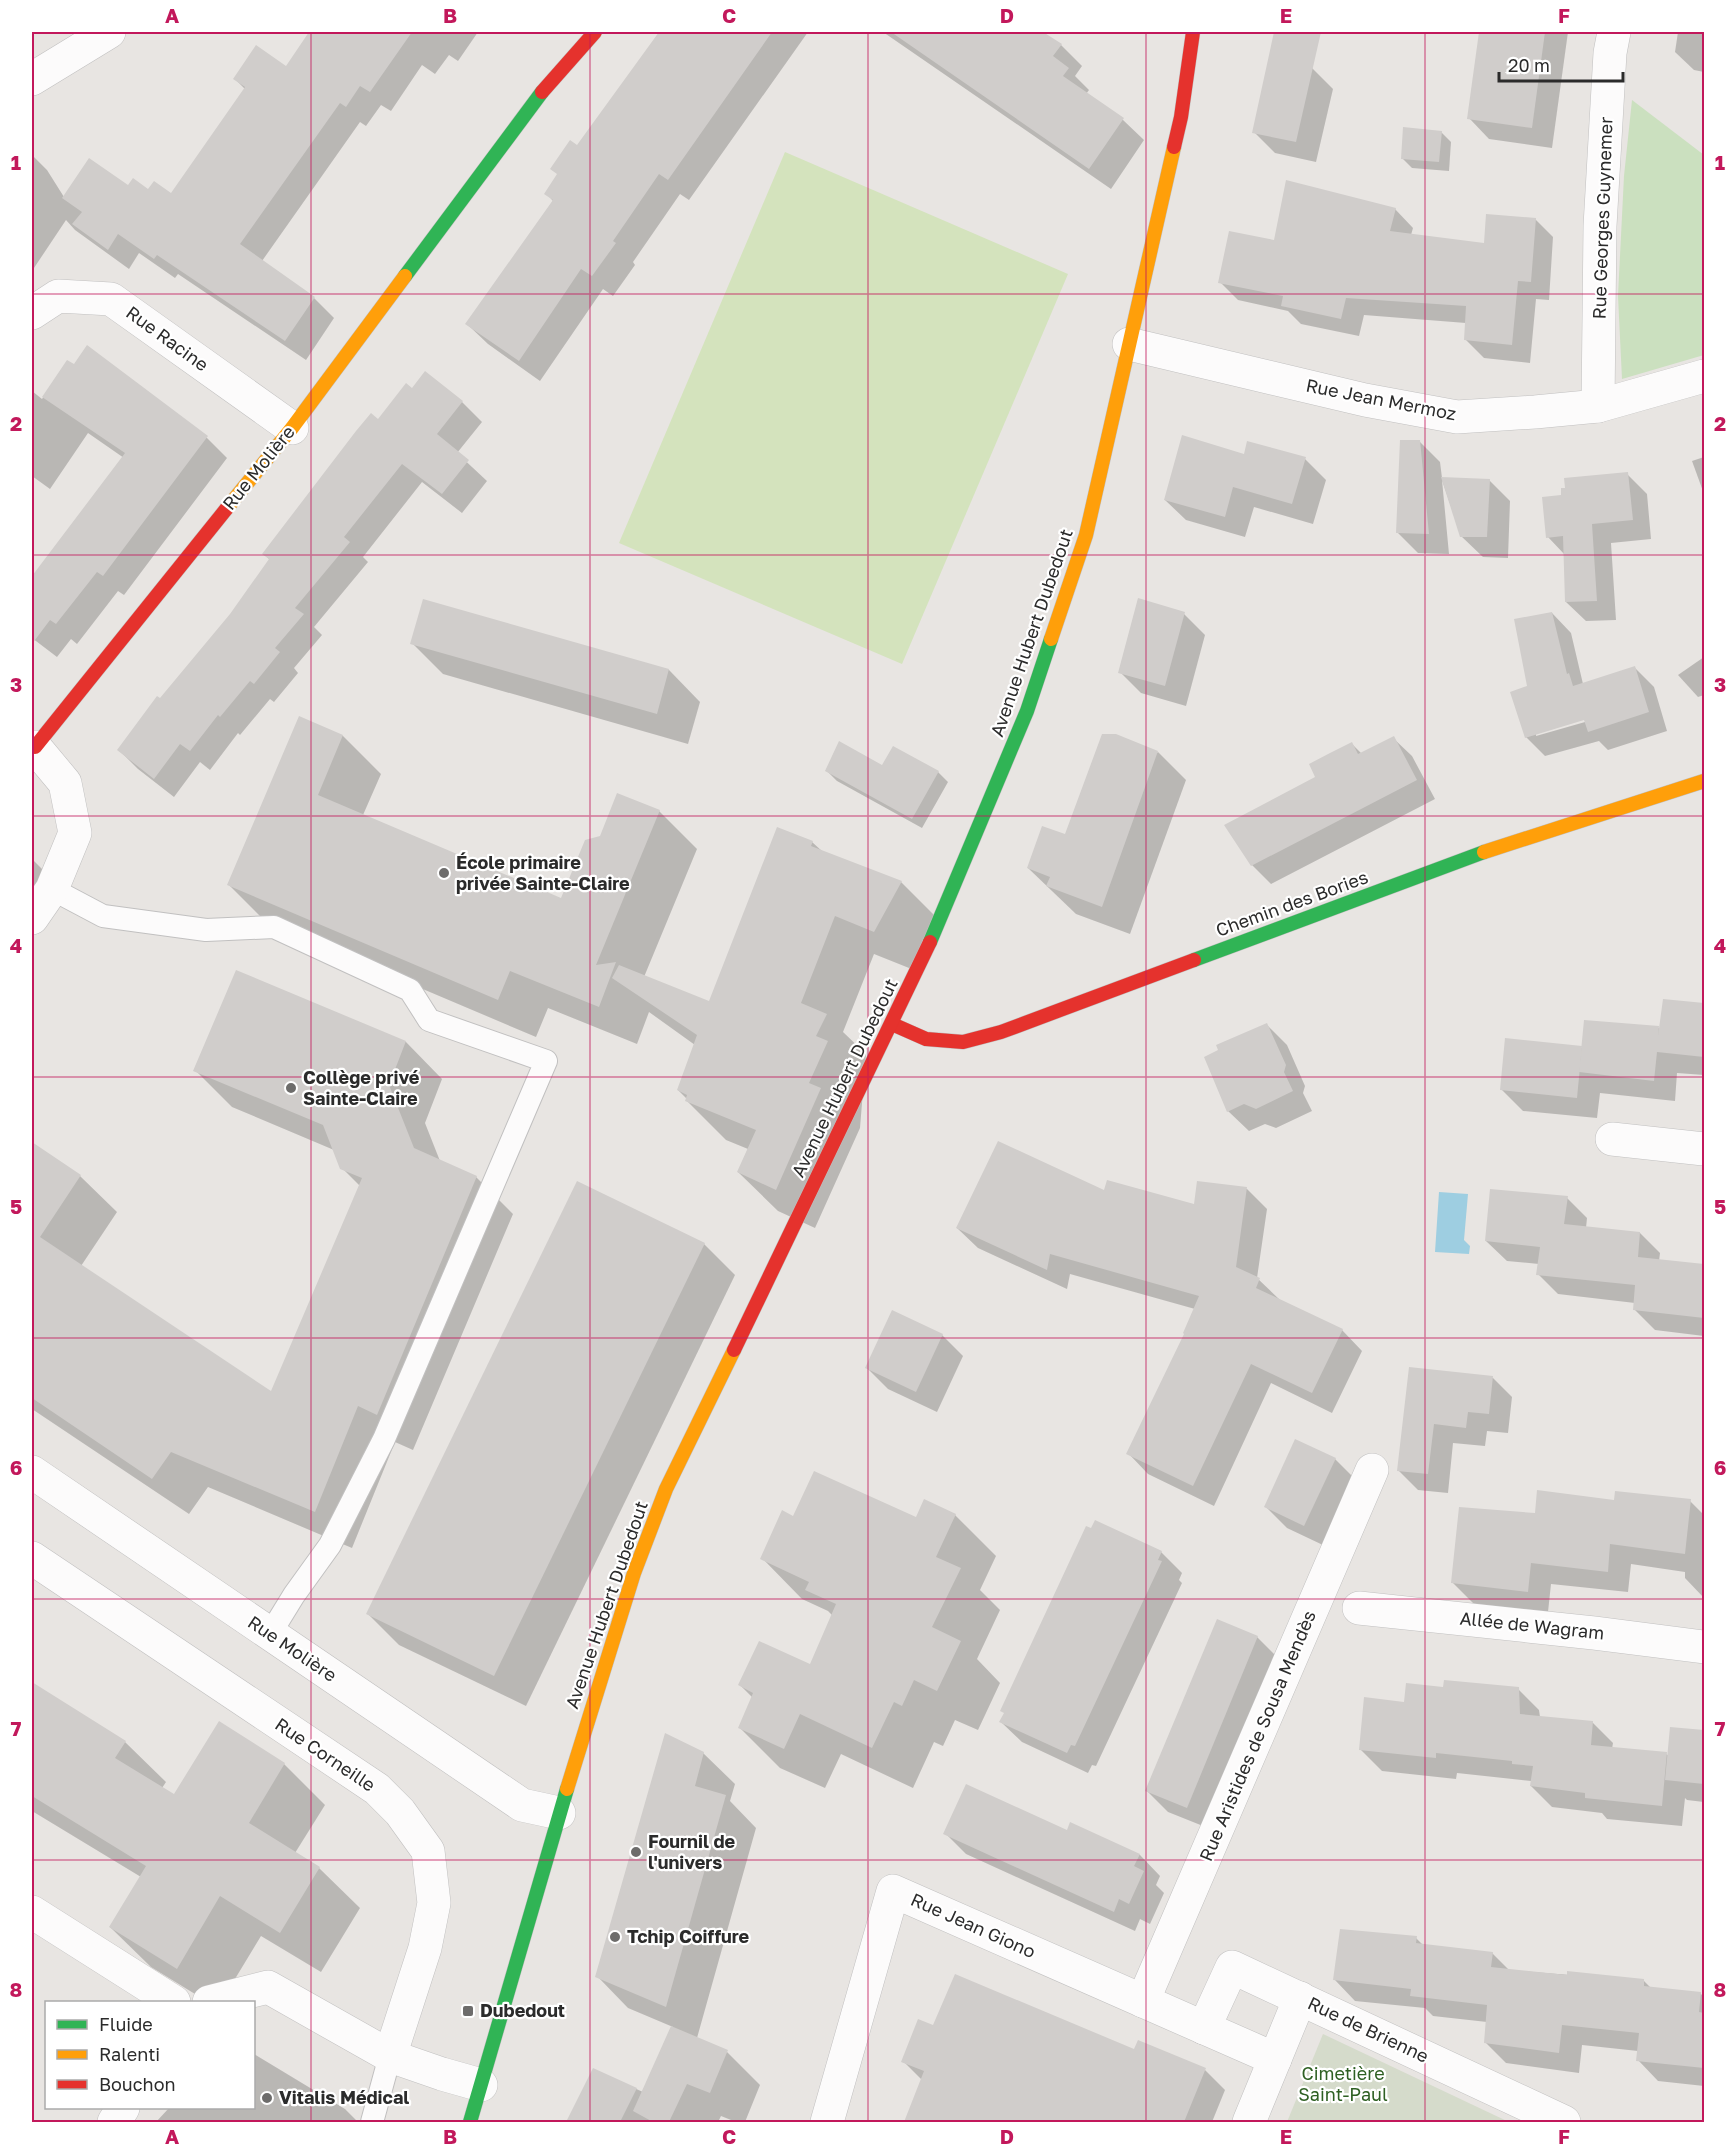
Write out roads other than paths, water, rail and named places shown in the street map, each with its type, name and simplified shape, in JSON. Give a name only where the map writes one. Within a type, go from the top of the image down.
[{"type":"main road","name":"Rue Molière","points":[[33,746],[292,428],[550,82],[595,32]]},
{"type":"main road","name":"Avenue Hubert Dubedout","points":[[470,2122],[559,1813],[630,1583],[666,1489],[892,1024],[942,916],[1027,711],[1086,535],[1181,117],[1193,32]]},
{"type":"main road","name":"Chemin des Bories","points":[[892,1024],[926,1039],[963,1042],[1001,1032],[1504,845],[1704,781]]},
{"type":"street","points":[[32,79],[109,32]]},
{"type":"street","name":"Rue Georges Guynemer","points":[[1598,406],[1600,226],[1610,54],[1614,32]]},
{"type":"street","name":"Rue Racine","points":[[32,313],[58,296],[111,299],[292,428]]},
{"type":"street","name":"Rue Jean Mermoz","points":[[1129,344],[1365,400],[1457,417],[1598,406],[1704,376]]},
{"type":"street","name":"Rue Molière","points":[[32,918],[51,889],[75,833],[65,783],[33,746]]},
{"type":"street","points":[[1612,1139],[1704,1149]]},
{"type":"street","name":"Rue Aristides de Sousa Mendès","points":[[1143,2001],[1372,1470]]},
{"type":"street","name":"Rue Molière","points":[[32,1472],[522,1805],[559,1813]]},
{"type":"street","name":"Rue Corneille","points":[[32,1558],[377,1789],[400,1812],[428,1851],[434,1903],[424,1948],[390,2056]]},
{"type":"street","name":"Allée de Wagram","points":[[1359,1608],[1704,1647]]},
{"type":"street","name":"Rue Jean Giono","points":[[827,2122],[893,1891],[1275,2059]]},
{"type":"street","points":[[32,1912],[172,2001]]},
{"type":"street","name":"Rue de Brienne","points":[[1204,2028],[1232,1967],[1564,2122]]},
{"type":"street","points":[[213,2001],[268,1987],[390,2056],[481,2085]]},
{"type":"street","points":[[1249,2122],[1300,1998]]},
{"type":"street","points":[[114,2122],[122,2109]]},
{"type":"lane","points":[[51,889],[103,916],[206,930],[274,927],[410,990],[429,1020],[546,1061],[384,1439],[330,1545],[294,1595],[270,1634]]},
{"type":"lane","points":[[372,2122],[390,2056]]},
{"type":"water","points":[[1439,1192],[1468,1194],[1464,1240],[1470,1246],[1469,1254],[1435,1252]]},
{"type":"place","name":"École primaire privée Sainte-Claire","points":[[444,873]]},
{"type":"place","name":"Collège privé Sainte-Claire","points":[[291,1088]]},
{"type":"place","name":"Fournil de l'univers","points":[[636,1852]]},
{"type":"place","name":"Tchip Coiffure","points":[[615,1937]]},
{"type":"place","name":"Dubedout","points":[[468,2011]]},
{"type":"place","name":"Vitalis Médical","points":[[267,2098]]},
{"type":"park label","name":"Cimetière Saint-Paul","points":[[1343,2084]]}]
